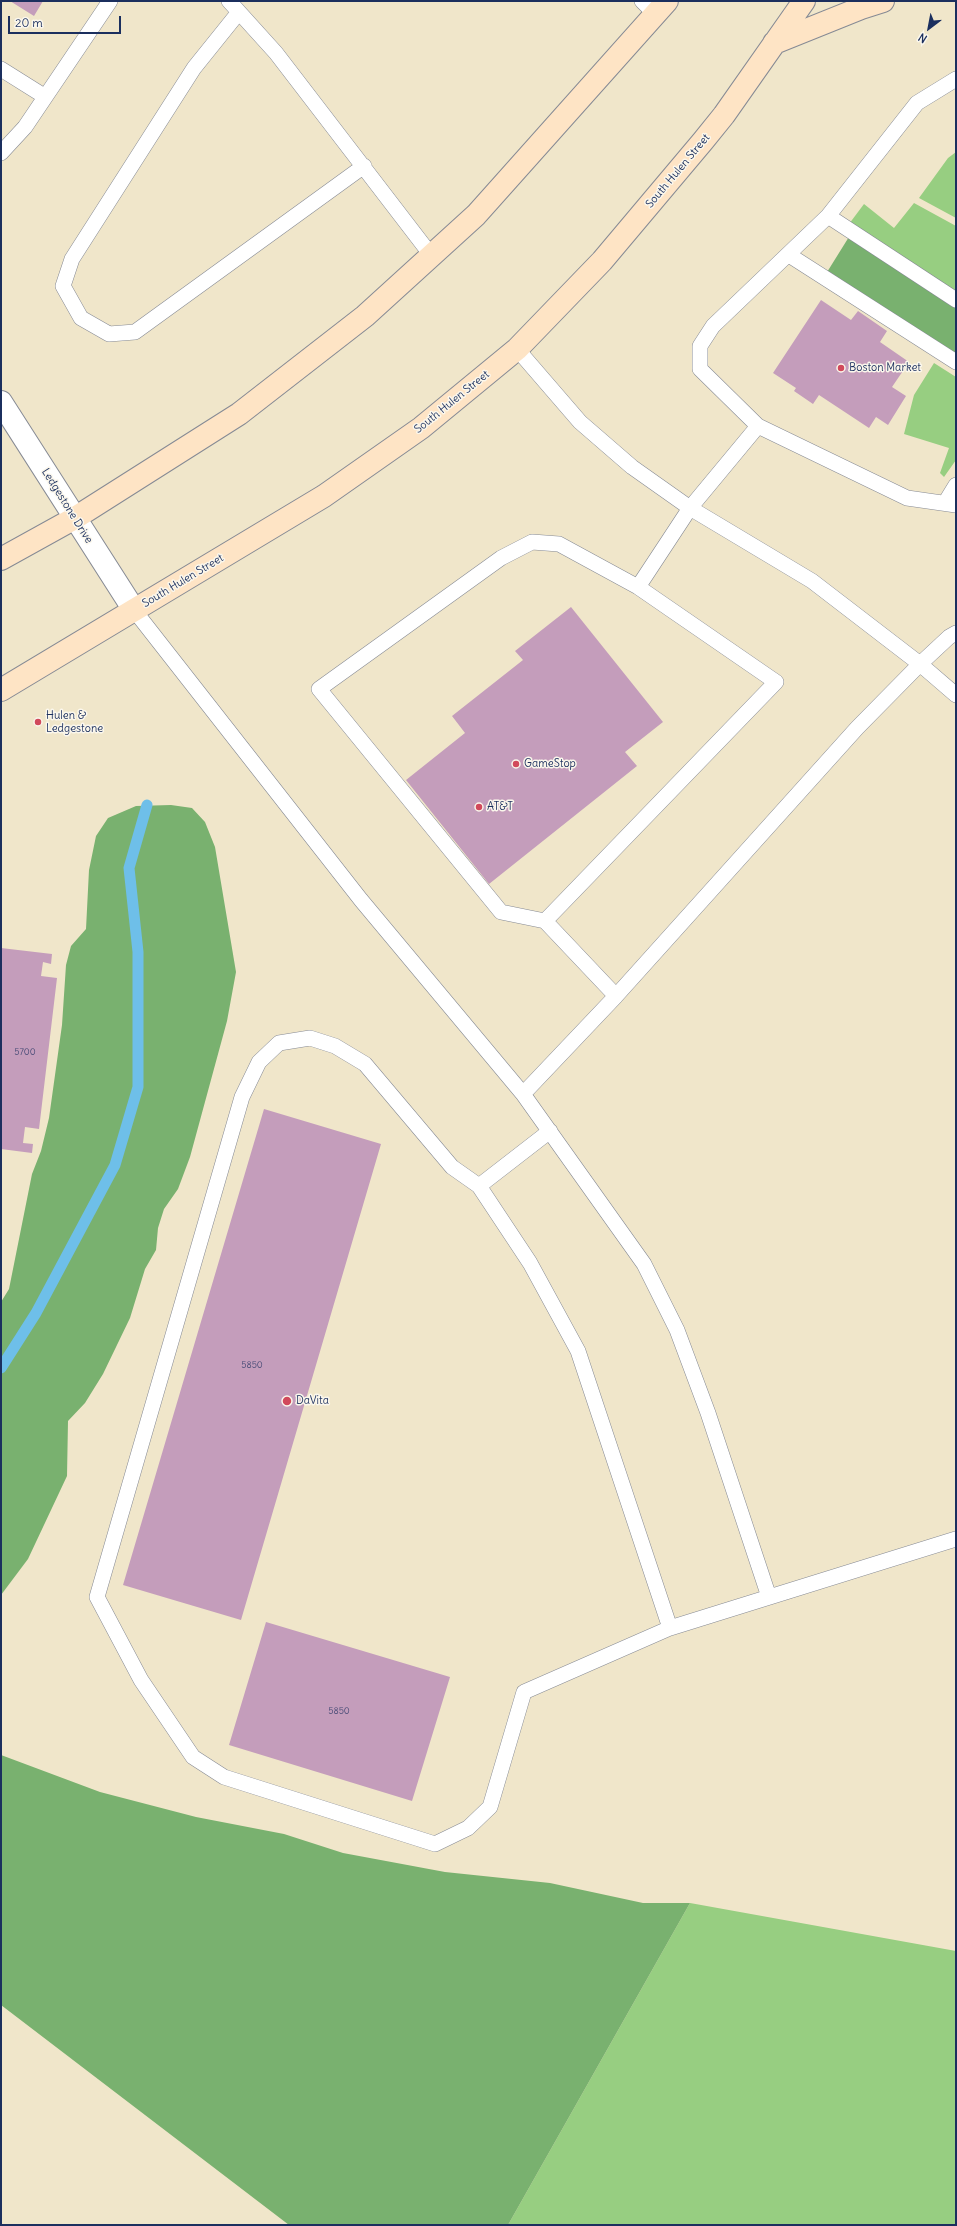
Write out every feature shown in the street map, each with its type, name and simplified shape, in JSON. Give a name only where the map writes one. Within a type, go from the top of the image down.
[{"type":"main road","name":"South Hulen Street","points":[[1,690],[324,496],[421,428],[517,349],[607,254],[724,115],[804,1]]},
{"type":"main road","points":[[774,43],[861,8],[883,1]]},
{"type":"main road","points":[[1,560],[75,518],[239,414],[365,316],[476,215],[655,6]]},
{"type":"street","name":"Ledgestone Drive","points":[[1,402],[134,610]]},
{"type":"lane","points":[[1,153],[25,127],[44,96],[110,1]]},
{"type":"lane","points":[[364,166],[135,332],[109,334],[82,318],[63,286],[72,259],[234,6],[276,54],[364,166],[431,256]]},
{"type":"lane","points":[[1,69],[44,96]]},
{"type":"lane","points":[[956,79],[917,103],[828,216],[714,326],[700,346],[700,369],[758,426],[907,498],[950,504],[956,485]]},
{"type":"lane","points":[[828,216],[956,300]]},
{"type":"lane","points":[[789,255],[956,362]]},
{"type":"lane","points":[[517,349],[580,422],[632,467],[690,508],[812,581],[920,664],[956,695]]},
{"type":"lane","points":[[638,587],[690,508],[758,426]]},
{"type":"lane","points":[[545,920],[776,682],[638,587],[559,544],[532,542],[501,558],[318,689],[501,912],[545,920],[616,996]]},
{"type":"lane","points":[[134,610],[361,900],[523,1094],[644,1264],[676,1330],[708,1413],[769,1597]]},
{"type":"lane","points":[[523,1094],[616,996],[857,728],[920,664],[949,637],[956,633]]},
{"type":"lane","points":[[670,1628],[578,1351],[530,1263],[479,1186],[452,1167],[365,1064],[335,1046],[310,1038],[280,1043],[259,1062],[242,1097],[97,1596],[141,1680],[193,1757],[224,1777],[435,1844],[468,1828],[490,1807],[524,1692],[670,1628],[956,1539]]},
{"type":"lane","points":[[479,1186],[550,1131]]},
{"type":"green space","points":[[956,152],[956,218],[919,198],[948,158]]},
{"type":"green space","points":[[914,203],[956,226],[956,300],[846,228],[864,204],[894,228]]},
{"type":"green space","points":[[852,232],[956,300],[956,362],[824,277]]},
{"type":"green space","points":[[934,363],[956,377],[956,460],[944,477],[940,473],[949,448],[904,434],[914,395]]},
{"type":"green space","points":[[171,805],[192,808],[205,822],[215,847],[236,972],[227,1021],[190,1157],[178,1189],[164,1209],[158,1228],[156,1250],[145,1269],[130,1318],[103,1374],[85,1403],[68,1421],[67,1476],[28,1559],[1,1595],[1,1302],[9,1289],[32,1174],[41,1151],[49,1118],[62,1025],[66,965],[71,946],[86,929],[89,870],[96,836],[108,818],[136,806]]},
{"type":"green space","points":[[1,1755],[100,1792],[196,1817],[284,1834],[343,1853],[445,1872],[550,1883],[643,1903],[690,1903],[508,2225],[289,2225],[1,2005]]},
{"type":"green space","points":[[690,1903],[956,1951],[956,2225],[508,2225]]},
{"type":"building","points":[[10,1],[43,1],[34,16]]},
{"type":"building","name":"Boston Market","points":[[821,300],[851,320],[858,311],[887,331],[880,342],[909,362],[892,387],[906,396],[888,425],[876,417],[869,428],[819,395],[813,404],[794,391],[796,388],[773,373]]},
{"type":"building","points":[[571,607],[663,722],[625,752],[637,766],[489,884],[406,780],[465,733],[452,716],[523,660],[515,651]]},
{"type":"building","points":[[1,948],[52,954],[51,964],[43,962],[41,976],[57,978],[39,1129],[25,1127],[23,1143],[33,1144],[32,1153],[1,1149]]},
{"type":"building","points":[[264,1109],[381,1144],[241,1620],[123,1585]]},
{"type":"building","points":[[266,1622],[450,1677],[412,1801],[229,1745]]},
{"type":"waterway","points":[[1,1368],[36,1313],[115,1165],[138,1087],[138,952],[129,868],[147,805]]},
{"type":"place","name":"Boston Market","points":[[841,368]]},
{"type":"place","name":"Hulen & Ledgestone","points":[[38,722]]},
{"type":"place","name":"GameStop","points":[[516,764]]},
{"type":"place","name":"AT&T","points":[[479,807]]},
{"type":"place","name":"DaVita","points":[[287,1401]]}]
